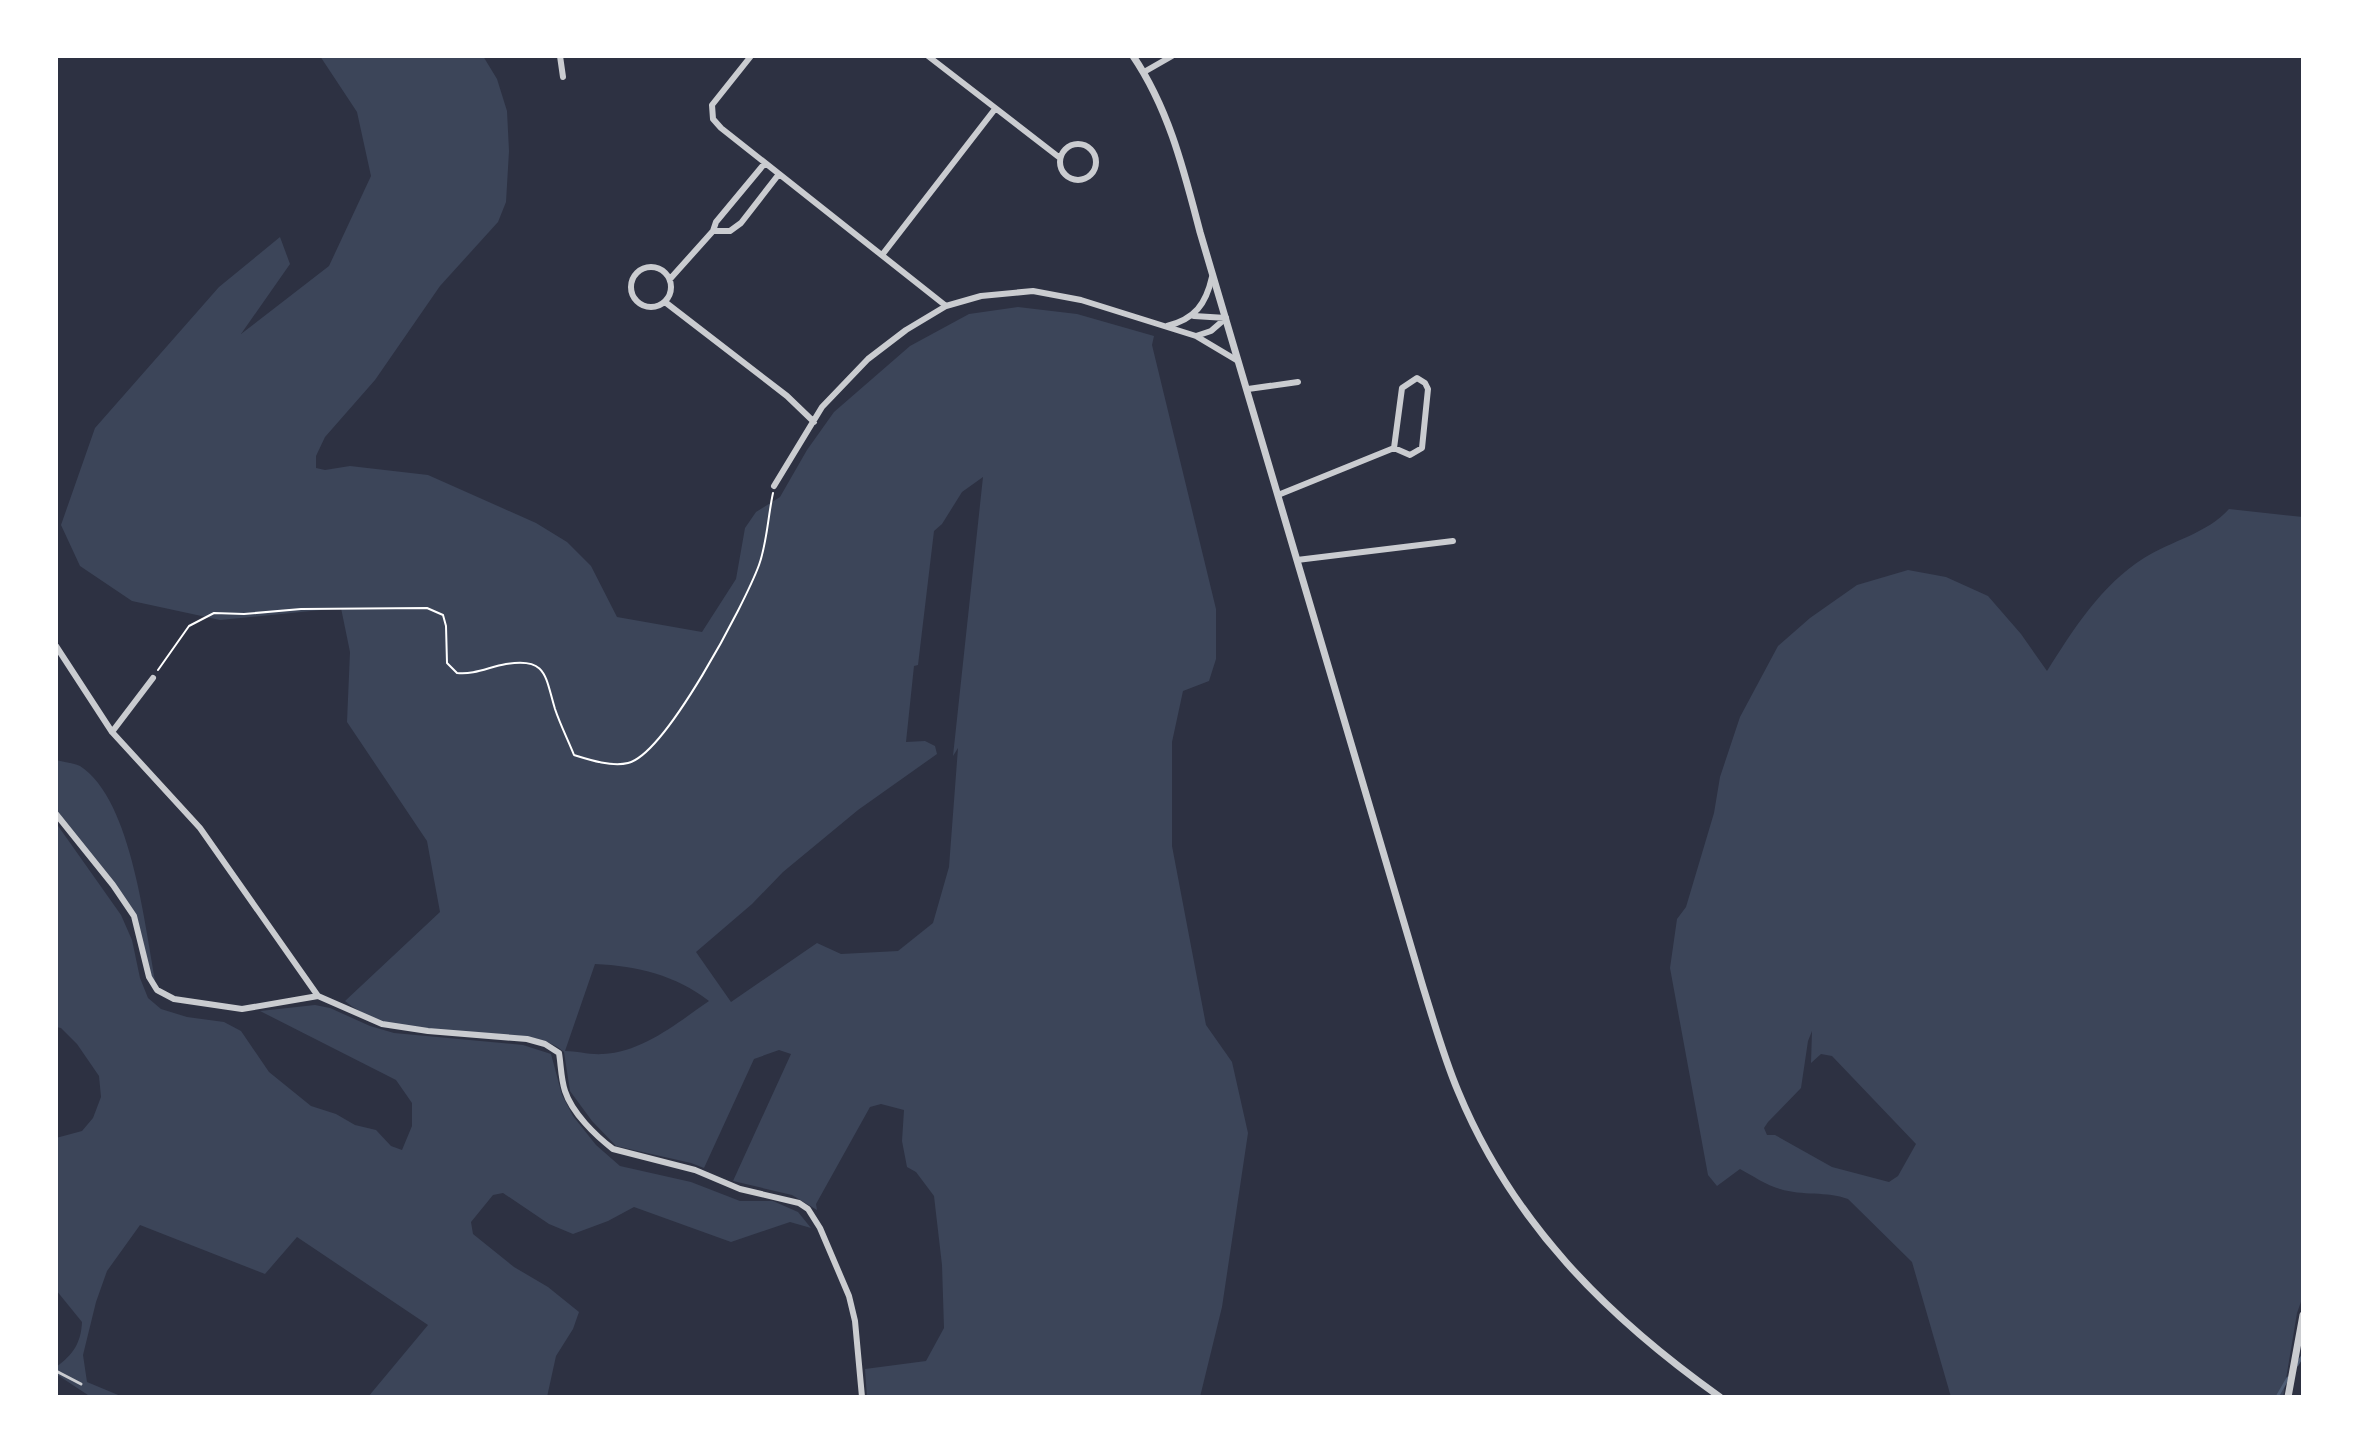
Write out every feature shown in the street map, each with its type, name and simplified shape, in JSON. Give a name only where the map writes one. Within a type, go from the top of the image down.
[{"type":"street","points":[[560,56],[563,77]]},
{"type":"street","points":[[751,56],[712,105],[713,119],[946,306]]},
{"type":"street","points":[[928,56],[1060,158],[1062,169],[1069,178],[1081,180],[1094,169],[1092,152],[1083,145],[1072,145],[1060,158]]},
{"type":"street","points":[[1133,56],[1144,72],[1178,147],[1200,232],[1446,1061],[1502,1177],[1561,1259],[1622,1322],[1720,1397]]},
{"type":"street","points":[[1144,72],[1172,56]]},
{"type":"street","points":[[882,255],[995,109]]},
{"type":"street","points":[[670,279],[713,231],[716,222],[765,163]]},
{"type":"street","points":[[713,231],[730,231],[741,223],[779,174]]},
{"type":"street","points":[[647,267],[660,269],[670,279],[671,291],[665,302],[653,308],[640,304],[632,293],[635,274],[647,267]]},
{"type":"street","points":[[1194,316],[1209,292],[1213,272]]},
{"type":"street","points":[[774,486],[837,389],[868,359],[906,330],[946,306],[981,296],[1033,291],[1081,300],[1196,336],[1238,361]]},
{"type":"street","points":[[665,302],[787,396],[814,422]]},
{"type":"street","points":[[1167,326],[1194,316],[1226,318]]},
{"type":"street","points":[[1196,336],[1211,331],[1226,318]]},
{"type":"street","points":[[1278,495],[1394,448],[1410,455],[1422,448],[1428,389],[1417,378],[1402,388],[1394,448]]},
{"type":"street","points":[[1248,389],[1298,382]]},
{"type":"street","points":[[1297,560],[1453,541]]},
{"type":"street","points":[[56,646],[112,732],[200,828],[318,996],[382,1024],[527,1039],[545,1044],[559,1053],[570,1104],[613,1149],[695,1170],[740,1189],[799,1203],[808,1209],[820,1228],[849,1296],[855,1321],[862,1397]]},
{"type":"street","points":[[112,732],[153,678]]},
{"type":"street","points":[[56,814],[134,916],[149,977],[157,990],[174,999],[242,1009],[318,996]]},
{"type":"street","points":[[2288,1397],[2303,1315]]},
{"type":"lane","points":[[56,1371],[81,1384]]},
{"type":"path","points":[[153,678],[189,626],[214,613],[427,608],[443,615],[447,663],[457,673],[468,674],[502,664],[528,661],[547,677],[555,708],[574,755],[594,761],[627,763],[640,757],[673,719],[729,632],[760,563],[774,486]]},
{"type":"shaded area","points":[[320,56],[483,56],[497,79],[507,111],[509,151],[506,202],[498,222],[440,286],[375,380],[325,437],[316,456],[316,468],[325,470],[350,466],[428,475],[536,523],[567,542],[591,566],[617,617],[702,632],[736,579],[745,528],[756,512],[780,497],[807,450],[834,412],[910,346],[969,314],[1018,307],[1077,314],[1154,336],[1152,345],[1216,609],[1216,659],[1209,681],[1183,691],[1172,742],[1172,846],[1206,1025],[1232,1062],[1248,1133],[1222,1307],[1200,1397],[867,1397],[865,1369],[926,1361],[944,1328],[942,1265],[934,1196],[916,1172],[907,1167],[902,1141],[904,1110],[881,1104],[870,1107],[816,1204],[817,1210],[792,1195],[733,1181],[791,1054],[779,1050],[754,1059],[704,1168],[616,1146],[570,1091],[564,1052],[550,1043],[526,1036],[440,1031],[399,1025],[361,1012],[345,1001],[440,912],[427,841],[347,722],[350,652],[341,608],[220,620],[132,601],[80,566],[61,525],[95,428],[219,287],[280,237],[290,264],[241,334],[329,266],[371,176],[357,112]],"holes":[[[983,477],[953,756],[958,748],[949,867],[933,923],[898,951],[841,954],[817,943],[731,1002],[696,952],[752,904],[783,872],[858,810],[937,754],[935,746],[925,741],[906,742],[934,531],[942,524],[962,492]],[[595,964],[626,967],[669,978],[709,1001],[659,1035],[632,1048],[603,1054],[565,1051]]]},
{"type":"shaded area","points":[[2229,509],[2303,517],[2303,1296],[2297,1313],[2283,1397],[1951,1397],[1912,1262],[1848,1199],[1780,1189],[1740,1169],[1717,1186],[1708,1175],[1670,968],[1677,919],[1686,907],[1714,813],[1720,777],[1740,717],[1778,646],[1810,618],[1857,585],[1908,570],[1946,577],[1988,596],[2021,634],[2047,671],[2078,624],[2114,581],[2144,558],[2200,531]],"holes":[[[1812,1031],[1811,1063],[1821,1054],[1832,1056],[1916,1144],[1898,1176],[1889,1182],[1832,1167],[1775,1135],[1767,1135],[1764,1128],[1768,1122],[1801,1088]]]},
{"type":"shaded area","points":[[56,760],[80,766],[98,783],[113,807],[134,869],[157,990],[149,977],[134,916],[56,814]]},
{"type":"shaded area","points":[[56,823],[121,915],[132,940],[148,998],[161,1009],[187,1017],[224,1022],[241,1031],[269,1072],[311,1106],[336,1114],[355,1125],[376,1130],[391,1146],[402,1150],[412,1126],[412,1103],[396,1080],[260,1011],[315,1005],[394,1033],[523,1045],[551,1054],[562,1095],[573,1116],[596,1145],[620,1166],[691,1182],[740,1201],[773,1201],[798,1212],[811,1228],[790,1222],[731,1242],[634,1207],[573,1234],[549,1224],[503,1193],[493,1195],[471,1222],[473,1234],[579,1312],[573,1329],[556,1356],[547,1397],[368,1397],[428,1325],[297,1237],[265,1274],[140,1225],[107,1271],[83,1355],[87,1382],[123,1397],[91,1397],[56,1374],[56,1367],[78,1342],[82,1322],[56,1290],[56,1138],[82,1131],[93,1118],[101,1097],[99,1076],[77,1044],[56,1027]]},
{"type":"waterway","points":[[2297,1365],[2303,1355]]},
{"type":"waterway","points":[[2277,1397],[2288,1378]]}]
